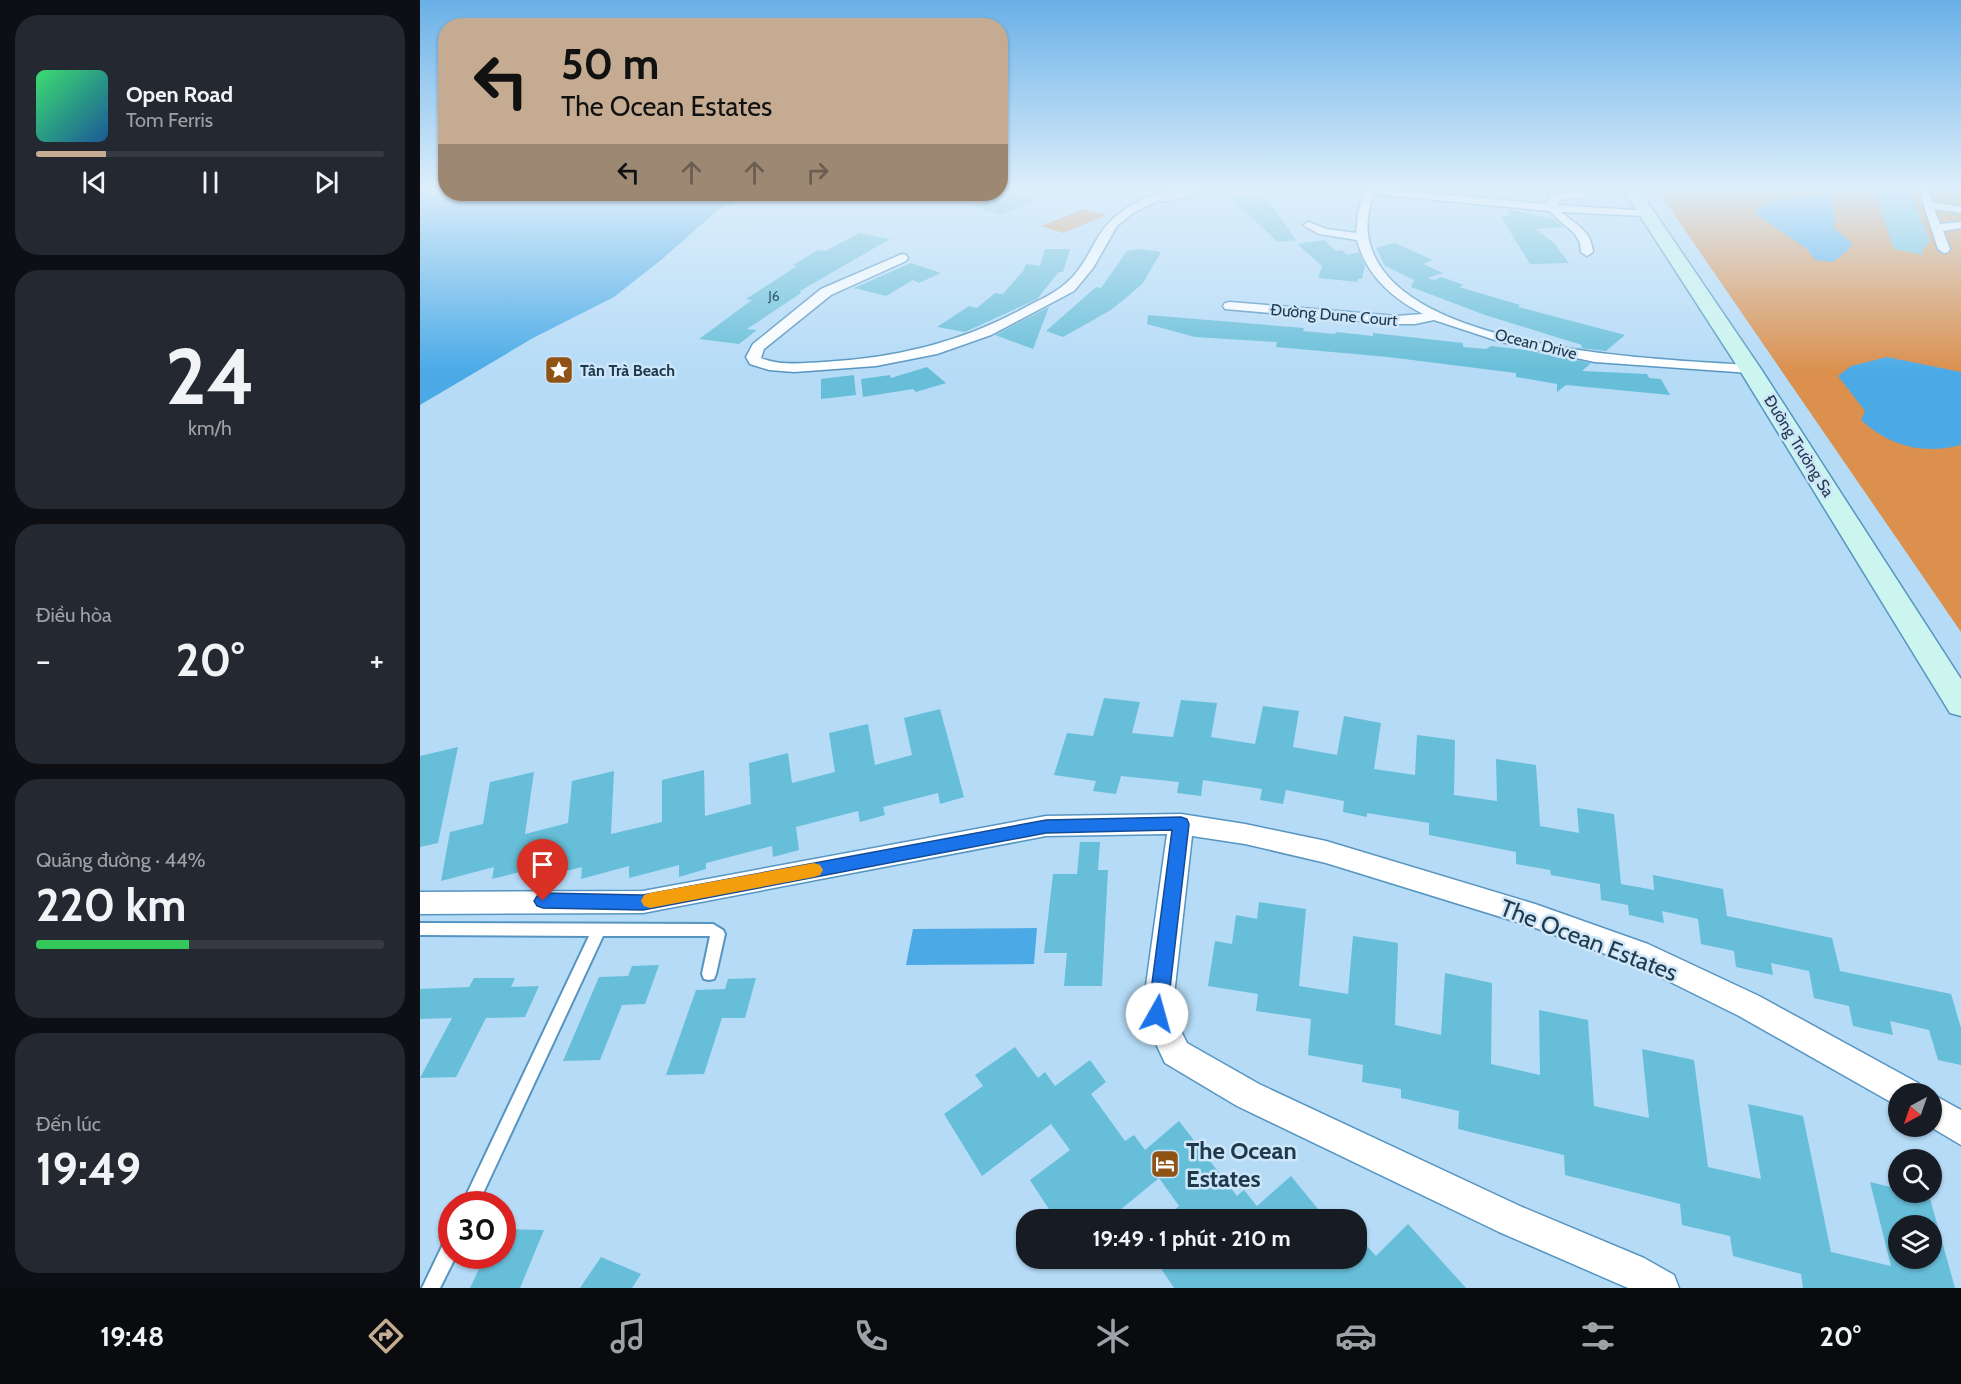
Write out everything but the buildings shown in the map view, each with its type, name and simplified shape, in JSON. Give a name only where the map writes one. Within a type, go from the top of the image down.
[{"type":"main road","name":"Đường Trường Sa","points":[[1671,251],[1750,369],[1961,705]]},
{"type":"street","points":[[902,258],[837,286],[816,298],[758,347],[754,352],[755,361],[806,367],[870,363],[934,351],[980,336],[1026,314],[1070,287],[1095,258],[1098,251]]},
{"type":"street","name":"Ocean Drive","points":[[1369,251],[1377,269],[1399,295],[1437,315],[1509,339],[1572,354],[1618,360],[1750,369]]},
{"type":"street","name":"Đường Dune Court","points":[[1230,306],[1396,320],[1415,320],[1437,315]]},
{"type":"street","points":[[1181,824],[1157,1014],[1176,1053],[1248,1095],[1511,1220],[1632,1270],[1661,1288]]},
{"type":"street","name":"The Ocean Estates","points":[[420,903],[643,902],[1046,826],[1181,824],[1245,834],[1326,852],[1524,913],[1648,957],[1749,1006],[1888,1083]]},
{"type":"street","points":[[1942,1117],[1961,1129]]},
{"type":"lane","points":[[420,929],[713,930],[718,934],[718,940],[709,974]]},
{"type":"lane","points":[[476,1191],[599,929]]},
{"type":"lane","points":[[431,1288],[440,1269]]},
{"type":"shaded area","points":[[1699,251],[1961,251],[1961,632]]},
{"type":"water","points":[[420,251],[671,251],[614,297],[533,338],[420,405]]},
{"type":"water","points":[[1809,251],[1847,251],[1833,262],[1815,260]]},
{"type":"water","points":[[1887,357],[1961,372],[1961,445],[1933,449],[1907,446],[1883,436],[1861,420],[1865,411],[1838,376],[1851,366]]},
{"type":"water","points":[[1037,928],[1034,964],[906,965],[913,929]]},
{"type":"slow traffic","points":[[650,901],[814,870]]},
{"type":"place","name":"Tân Trà Beach","points":[[559,370]]},
{"type":"place","name":"The Ocean Estates","points":[[1165,1164]]},
{"type":"route","points":[[543,901],[643,902],[1046,826],[1181,824],[1157,1014]]}]
